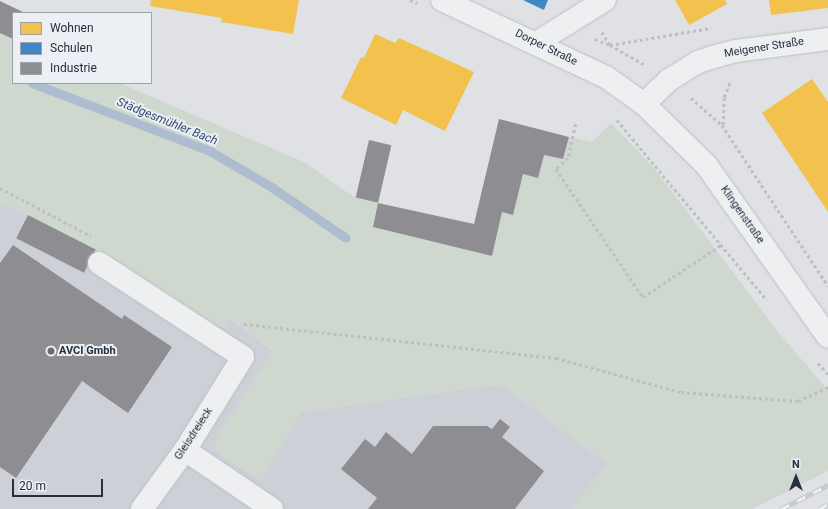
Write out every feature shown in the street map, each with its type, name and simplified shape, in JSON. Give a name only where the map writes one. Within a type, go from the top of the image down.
[{"type":"street","points":[[536,43],[605,0]]},
{"type":"street","name":"Dorper Straße","points":[[433,3],[536,43],[606,77],[644,104]]},
{"type":"street","name":"Meigener Straße","points":[[644,104],[669,80],[698,62],[736,51],[828,39]]},
{"type":"street","name":"Klingenstraße","points":[[644,104],[707,166],[828,337]]},
{"type":"street","name":"Gleisdreieck","points":[[99,263],[243,357],[185,450],[142,509]]},
{"type":"street","points":[[185,450],[272,509]]},
{"type":"path","points":[[410,0],[433,3]]},
{"type":"path","points":[[613,116],[769,304]]},
{"type":"path","points":[[576,124],[568,158],[556,169],[643,297],[720,245]]},
{"type":"path","points":[[0,188],[96,239]]},
{"type":"path","points":[[237,323],[556,358],[680,392],[798,401],[828,387]]},
{"type":"path","points":[[813,357],[828,374]]},
{"type":"shaded area","points":[[0,33],[12,39],[12,84],[122,84],[304,162],[354,197],[378,203],[373,227],[492,256],[502,212],[512,215],[523,174],[544,155],[563,159],[569,137],[592,142],[611,123],[654,168],[778,332],[828,390],[828,471],[752,509],[571,509],[608,464],[501,384],[301,412],[260,480],[222,456],[216,450],[216,439],[274,350],[229,318],[222,328],[96,250],[0,201]]},
{"type":"shaded area","points":[[0,201],[96,250],[222,328],[229,318],[274,351],[216,439],[216,450],[222,456],[260,480],[301,412],[501,384],[608,464],[571,509],[0,509]]},
{"type":"building: Wohnen","points":[[151,0],[299,0],[293,34],[221,22],[222,18],[150,6]]},
{"type":"building: Wohnen","points":[[675,0],[725,0],[727,4],[689,25]]},
{"type":"building: Wohnen","points":[[769,0],[828,0],[828,8],[771,15]]},
{"type":"building: Wohnen","points":[[375,34],[395,43],[399,38],[474,72],[445,131],[403,110],[396,125],[341,98],[361,57],[364,58]]},
{"type":"building: Wohnen","points":[[812,79],[828,102],[828,212],[762,113]]},
{"type":"building: Schulen","points":[[523,0],[548,0],[544,10]]},
{"type":"building: Industrie","points":[[0,1],[23,12],[12,12],[12,39],[0,33]]},
{"type":"building: Industrie","points":[[499,119],[569,137],[563,159],[544,155],[538,178],[523,174],[513,215],[502,212],[492,256],[373,227],[378,203],[474,224]]},
{"type":"building: Industrie","points":[[369,140],[391,145],[378,203],[356,197]]},
{"type":"building: Industrie","points":[[28,215],[96,250],[84,273],[16,238]]},
{"type":"building: Industrie","name":"AVCI Gmbh","points":[[13,245],[122,319],[124,315],[172,347],[128,413],[82,381],[16,478],[0,467],[0,263]]},
{"type":"building: Industrie","points":[[500,419],[510,427],[502,437],[544,471],[515,509],[368,509],[377,498],[341,469],[365,439],[375,447],[386,432],[412,454],[433,426],[487,426],[492,429]]},
{"type":"waterway","name":"Städgesmühler Bach","points":[[35,84],[210,151],[273,188],[346,238]]},
{"type":"railway","points":[[781,509],[828,485]]},
{"type":"railway","points":[[819,509],[828,504]]},
{"type":"place","name":"AVCI Gmbh","points":[[51,351]]}]
